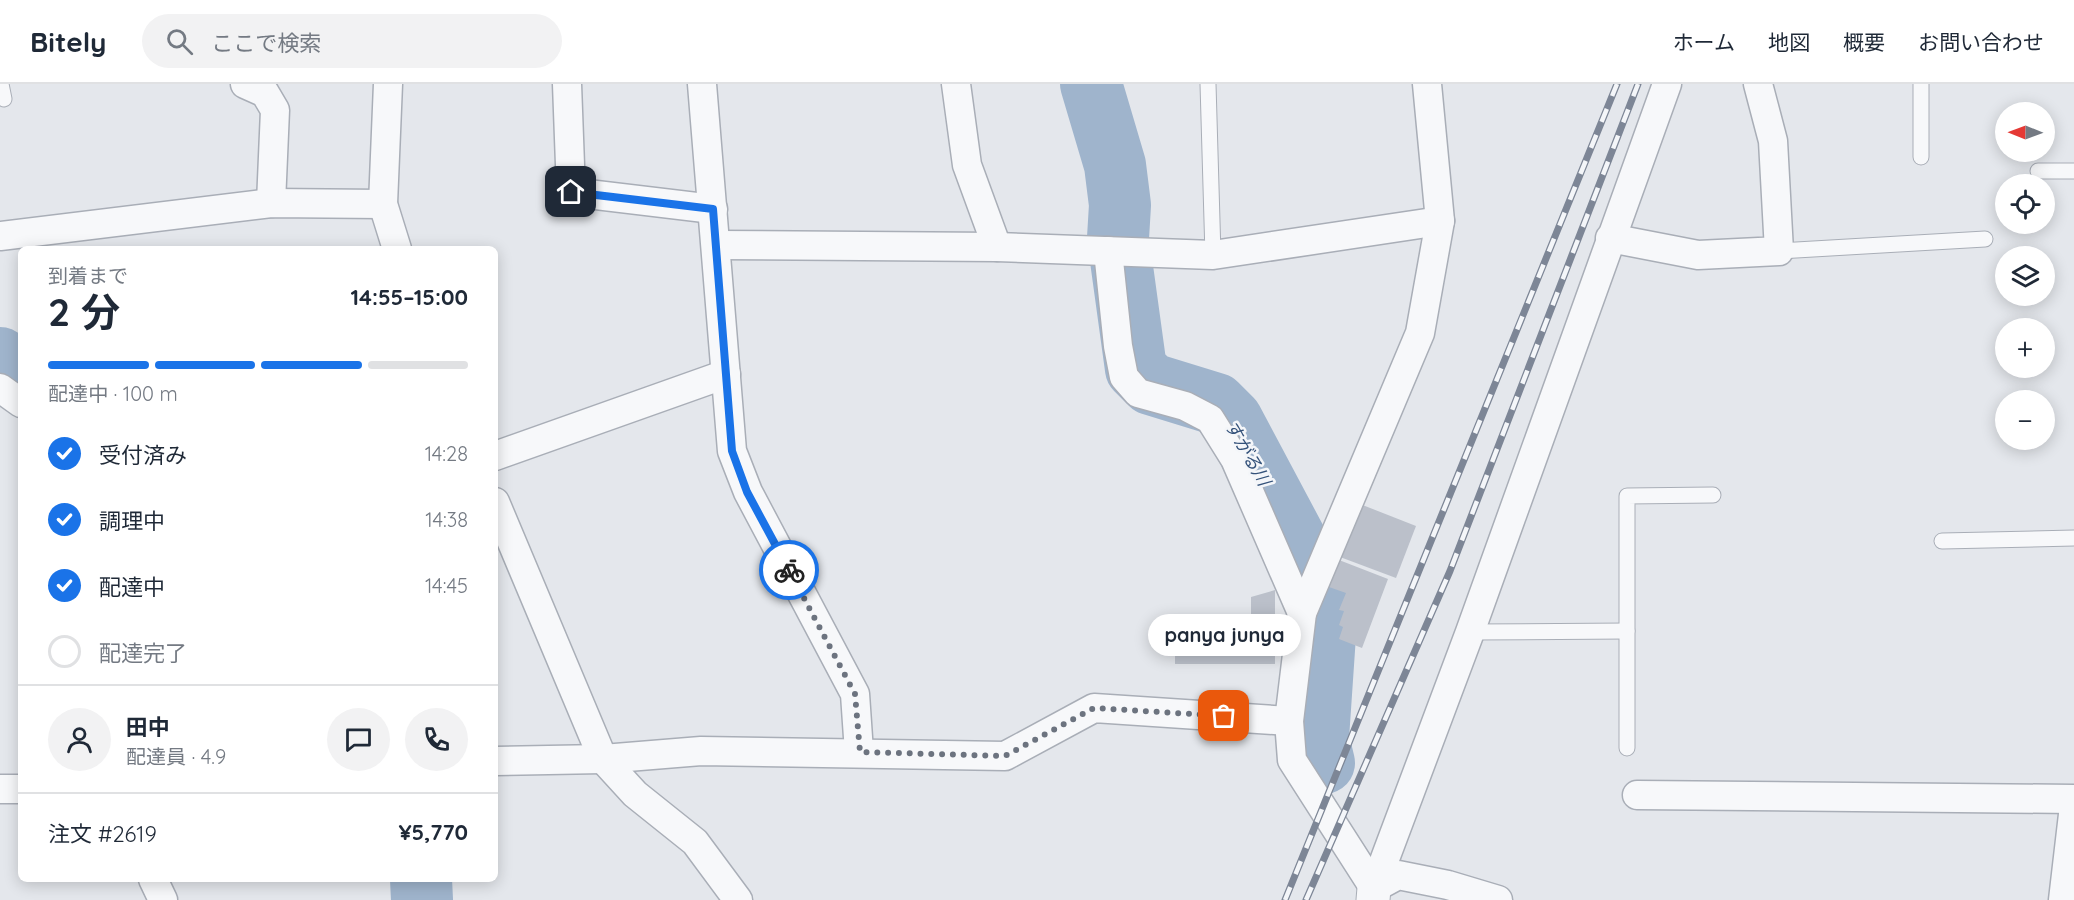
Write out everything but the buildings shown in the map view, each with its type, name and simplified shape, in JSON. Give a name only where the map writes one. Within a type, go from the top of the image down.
[{"type":"street","points":[[245,84],[265,93],[275,110],[271,203]]},
{"type":"street","points":[[388,84],[383,204],[397,246]]},
{"type":"street","points":[[567,84],[571,192],[713,209]]},
{"type":"street","points":[[702,84],[717,245],[732,451],[747,492],[855,694],[860,752]]},
{"type":"street","points":[[956,84],[967,165],[997,247]]},
{"type":"street","points":[[1373,894],[1292,760],[1289,721],[1306,602],[1420,333],[1440,221],[1427,84]]},
{"type":"street","points":[[1373,894],[1470,632],[1666,84]]},
{"type":"street","points":[[1610,238],[1698,255],[1779,251],[1773,141],[1758,84]]},
{"type":"street","points":[[0,236],[271,203],[383,204]]},
{"type":"street","points":[[717,245],[997,247],[1213,255],[1440,221]]},
{"type":"street","points":[[1117,252],[1118,346],[1124,377],[1138,393],[1185,406],[1210,419],[1235,459],[1306,602]]},
{"type":"street","points":[[498,455],[726,374]]},
{"type":"street","points":[[0,388],[18,401]]},
{"type":"street","points":[[498,509],[603,759],[635,794],[695,842],[738,900]]},
{"type":"street","points":[[498,761],[603,759],[701,751],[1005,756],[1094,708],[1289,721]]},
{"type":"street","points":[[0,789],[18,789]]},
{"type":"street","points":[[1637,795],[2074,798]]},
{"type":"street","points":[[2063,900],[2074,806]]},
{"type":"street","points":[[1373,894],[1398,875],[1448,885],[1498,900]]},
{"type":"street","points":[[154,882],[163,900]]},
{"type":"lane","points":[[1208,84],[1213,255]]},
{"type":"lane","points":[[1921,84],[1921,157]]},
{"type":"lane","points":[[2038,171],[2074,171]]},
{"type":"lane","points":[[1779,251],[1984,239]]},
{"type":"lane","points":[[1627,748],[1627,496],[1713,495]]},
{"type":"lane","points":[[1942,541],[2074,538]]},
{"type":"lane","points":[[1470,632],[1627,631]]},
{"type":"waterway","name":"すがる川","points":[[1091,84],[1115,165],[1120,205],[1118,238],[1136,369],[1151,384],[1216,404],[1232,420],[1307,561],[1322,602],[1325,635],[1318,738],[1324,763]]},
{"type":"waterway","points":[[0,358],[18,370]]},
{"type":"waterway","points":[[421,882],[422,900]]},
{"type":"railway","points":[[1285,900],[1617,84]]},
{"type":"railway","points":[[1306,900],[1450,571],[1638,84]]},
{"type":"way so far","points":[[789,570],[855,694],[860,752],[1005,756],[1094,708],[1224,716]]},
{"type":"place","name":"panya junya","points":[[1224,716]]},
{"type":"route","points":[[571,192],[713,209],[732,451],[747,492],[789,570]]}]
